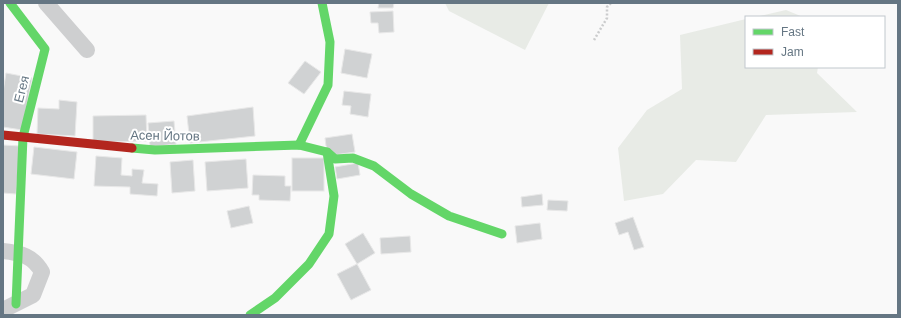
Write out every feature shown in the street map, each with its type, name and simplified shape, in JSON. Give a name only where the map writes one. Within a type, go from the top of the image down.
[{"type":"street","name":"Егея","points":[[10,3],[45,49],[23,137],[10,252],[10,307]]},
{"type":"street","points":[[46,3],[87,50]]},
{"type":"street","points":[[299,145],[328,85],[330,42],[322,3]]},
{"type":"street","name":"Асен Йотов","points":[[3,135],[155,150],[299,145],[327,152],[335,158],[353,158],[374,166],[411,194],[449,216],[502,234]]},
{"type":"street","points":[[250,315],[275,298],[309,264],[329,234],[334,196],[327,152]]},
{"type":"street","points":[[10,252],[36,261],[42,272],[33,295],[10,307]]},
{"type":"path","points":[[594,40],[607,18],[607,7],[611,3]]},
{"type":"shaded area","points":[[445,3],[549,3],[525,50],[449,11]]},
{"type":"shaded area","points":[[786,10],[801,16],[759,16]]},
{"type":"shaded area","points":[[745,19],[745,68],[818,68],[817,73],[857,112],[766,115],[736,162],[696,160],[663,194],[624,201],[618,148],[647,110],[682,89],[680,35]]},
{"type":"building","points":[[379,3],[394,3],[393,8],[378,8]]},
{"type":"building","points":[[393,11],[394,32],[379,33],[378,23],[371,23],[370,12]]},
{"type":"building","points":[[345,49],[372,54],[367,78],[341,73]]},
{"type":"building","points":[[305,61],[321,72],[304,94],[288,83]]},
{"type":"building","points":[[6,73],[32,78],[22,130],[3,127],[3,92]]},
{"type":"building","points":[[344,91],[371,94],[368,117],[350,114],[351,106],[342,105]]},
{"type":"building","points":[[59,100],[77,102],[75,136],[37,134],[38,108],[59,109]]},
{"type":"building","points":[[253,107],[255,136],[190,143],[187,116]]},
{"type":"building","points":[[146,115],[147,141],[93,142],[93,116]]},
{"type":"building","points":[[174,121],[176,144],[150,147],[148,123]]},
{"type":"building","points":[[352,134],[355,152],[334,155],[326,146],[325,138]]},
{"type":"building","points":[[3,145],[20,146],[16,194],[3,193]]},
{"type":"building","points":[[34,147],[77,152],[74,179],[31,174]]},
{"type":"building","points":[[96,156],[122,158],[121,175],[132,176],[132,169],[144,170],[142,183],[158,184],[157,196],[130,194],[130,187],[94,186]]},
{"type":"building","points":[[292,158],[324,158],[324,191],[292,191]]},
{"type":"building","points":[[246,159],[248,188],[207,191],[205,162]]},
{"type":"building","points":[[193,160],[195,191],[172,193],[170,162]]},
{"type":"building","points":[[358,163],[360,175],[337,179],[335,167]]},
{"type":"building","points":[[253,175],[285,176],[285,186],[291,186],[290,201],[259,200],[259,195],[252,195]]},
{"type":"building","points":[[542,194],[543,205],[522,207],[521,197]]},
{"type":"building","points":[[548,200],[568,201],[567,211],[547,210]]},
{"type":"building","points":[[249,206],[253,223],[231,228],[227,211]]},
{"type":"building","points":[[633,217],[644,247],[634,250],[628,232],[619,235],[615,223]]},
{"type":"building","points":[[540,223],[542,239],[517,243],[515,226]]},
{"type":"building","points":[[363,233],[375,253],[357,264],[345,244]]},
{"type":"building","points":[[410,236],[411,252],[381,254],[380,238]]},
{"type":"building","points":[[357,264],[371,290],[351,300],[337,274]]},
{"type":"traffic: fast","points":[[10,3],[45,49],[23,137],[16,304]]},
{"type":"traffic: fast","points":[[299,145],[328,85],[330,42],[322,3]]},
{"type":"traffic: fast","points":[[132,148],[155,150],[299,145],[327,152],[335,159],[353,158],[374,166],[411,194],[449,216],[502,234]]},
{"type":"traffic: fast","points":[[250,315],[275,298],[309,264],[329,234],[334,196],[327,152]]},
{"type":"traffic: jam","points":[[3,135],[132,148]]}]
